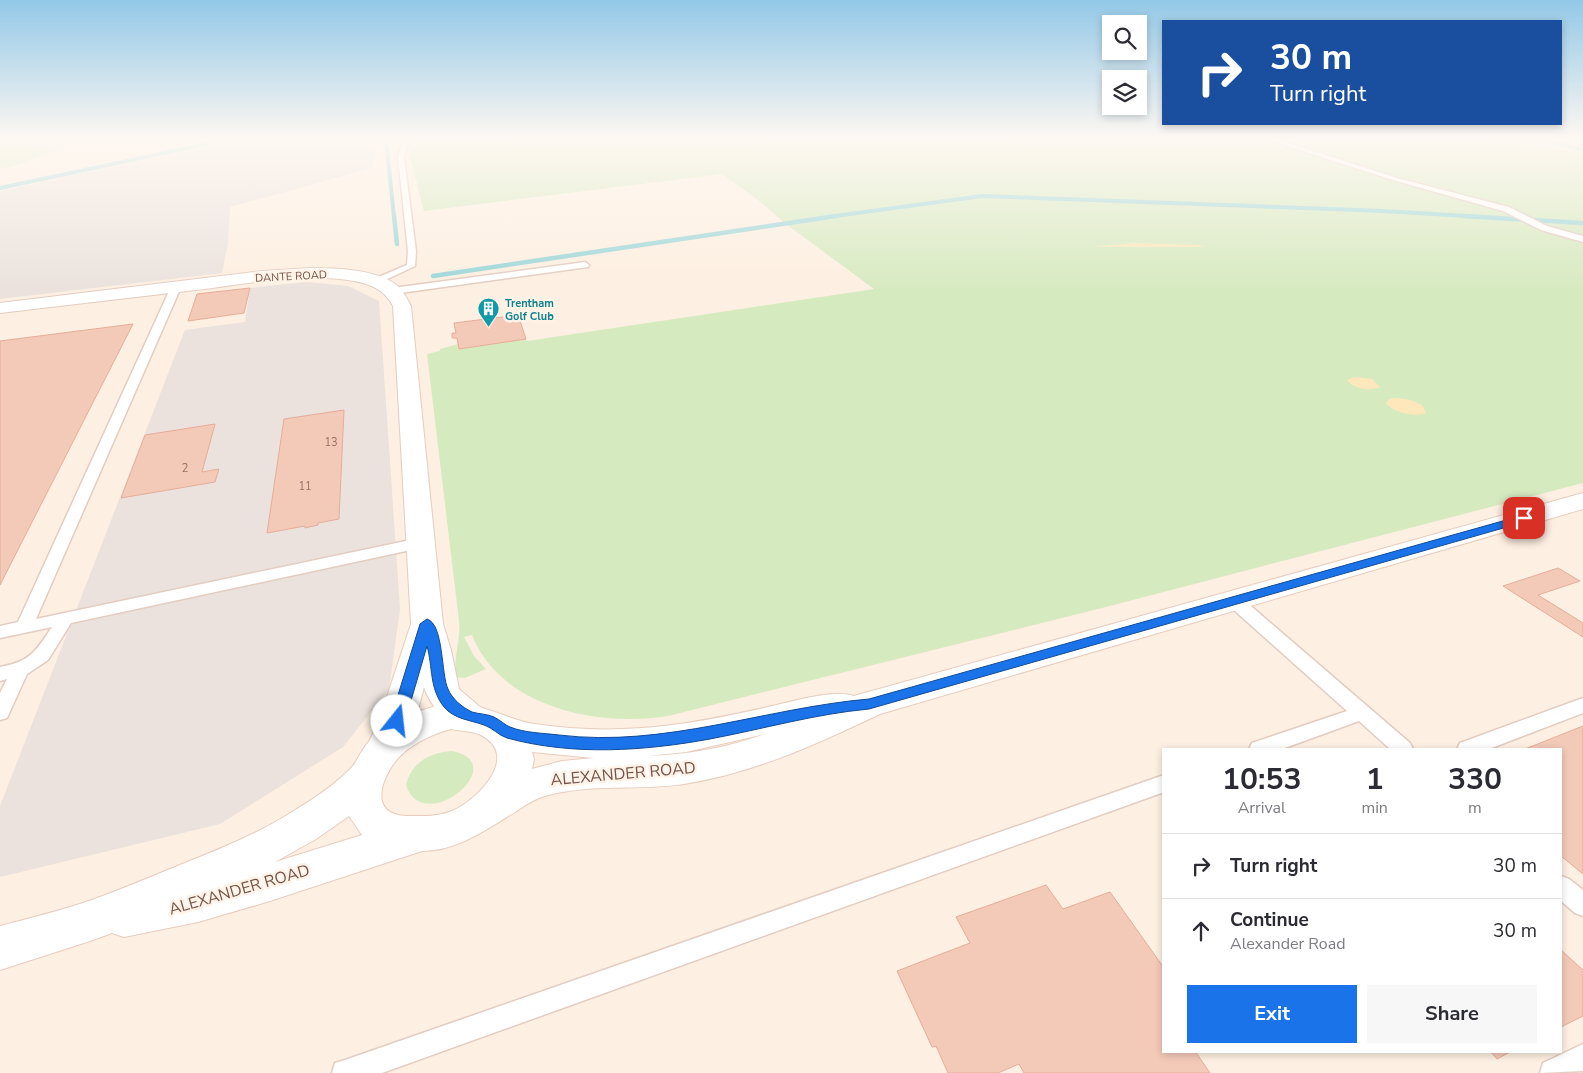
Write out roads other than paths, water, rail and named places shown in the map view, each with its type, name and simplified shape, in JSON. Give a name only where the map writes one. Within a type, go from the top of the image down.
[{"type":"street","name":"DANTE ROAD","points":[[0,308],[310,273],[353,276],[385,286]]},
{"type":"street","points":[[385,286],[402,306],[427,624],[436,653],[438,683],[450,704],[468,716]]},
{"type":"street","name":"ALEXANDER ROAD","points":[[90,921],[164,911],[223,897],[358,852],[414,836],[441,833],[469,822],[492,806],[540,781],[564,775],[657,772],[700,767],[742,757],[784,744],[869,704],[1583,501]]},
{"type":"street","points":[[374,764],[397,721],[427,624]]},
{"type":"street","name":"ALEXANDER ROAD","points":[[0,948],[90,921],[250,855],[302,827],[342,800],[397,738],[422,724],[451,716],[468,716],[490,721],[506,732],[528,738],[575,743],[620,744],[658,741],[710,733],[832,708],[869,704]]},
{"type":"street","name":"ALEXANDER ROAD","points":[[492,806],[508,787],[516,766],[515,747],[506,732]]},
{"type":"street","name":"ALEXANDER ROAD","points":[[374,764],[362,785],[362,803],[372,820],[389,832],[414,836]]},
{"type":"lane","points":[[385,286],[411,266],[412,251],[405,189]]},
{"type":"lane","points":[[1428,189],[1500,208],[1525,217],[1536,224],[1583,239]]},
{"type":"lane","points":[[385,286],[585,265]]},
{"type":"lane","points":[[24,627],[176,287]]},
{"type":"lane","points":[[0,632],[420,543]]},
{"type":"lane","points":[[1232,600],[1402,748]]},
{"type":"lane","points":[[0,674],[20,670],[42,656],[65,619]]},
{"type":"lane","points":[[0,713],[20,670]]},
{"type":"lane","points":[[1471,748],[1583,705]]},
{"type":"lane","points":[[1262,748],[1361,713]]},
{"type":"lane","points":[[345,1073],[1162,784]]},
{"type":"lane","points":[[1562,887],[1583,905]]},
{"type":"lane","points":[[1553,1073],[1583,1057]]},
{"type":"waterway","points":[[391,189],[394,217]]},
{"type":"waterway","points":[[828,217],[982,196],[1383,211],[1484,217]]},
{"type":"waterway","points":[[394,216],[397,244]]},
{"type":"waterway","points":[[433,276],[836,216]]},
{"type":"waterway","points":[[1463,216],[1583,223]]},
{"type":"place","name":"Trentham Golf Club","points":[[489,328]]}]
